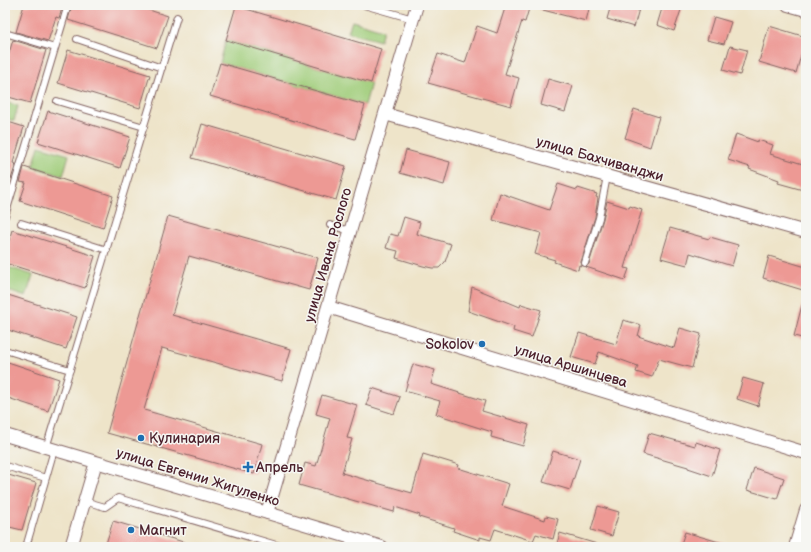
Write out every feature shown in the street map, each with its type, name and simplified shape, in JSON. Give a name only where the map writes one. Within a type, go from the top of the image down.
[{"type":"street","name":"улица Ивана Рослого","points":[[267,513],[417,5]]},
{"type":"street","points":[[788,5],[806,10]]},
{"type":"street","name":"улица Бахчиванджи","points":[[385,114],[806,232]]},
{"type":"street","name":"улица Аршинцева","points":[[328,307],[806,452]]},
{"type":"street","name":"улица Евгении Жигуленко","points":[[5,435],[382,547]]},
{"type":"street","points":[[71,547],[96,462]]},
{"type":"street","points":[[795,547],[806,510]]},
{"type":"lane","points":[[5,216],[68,5]]},
{"type":"lane","points":[[364,5],[413,20]]},
{"type":"lane","points":[[26,547],[46,478],[50,449],[70,370],[177,17]]},
{"type":"lane","points":[[5,33],[55,48]]},
{"type":"lane","points":[[77,40],[162,68]]},
{"type":"lane","points":[[57,101],[144,127]]},
{"type":"lane","points":[[585,263],[599,218],[607,176]]},
{"type":"lane","points":[[5,187],[13,190]]},
{"type":"lane","points":[[20,223],[106,250]]},
{"type":"lane","points":[[330,225],[350,231]]},
{"type":"lane","points":[[5,350],[70,370]]},
{"type":"lane","points":[[5,466],[46,478]]},
{"type":"lane","points":[[84,501],[105,507],[118,498],[283,547]]},
{"type":"green space","points":[[352,21],[383,30],[380,41],[348,32]]},
{"type":"green space","points":[[226,40],[371,83],[365,105],[220,63]]},
{"type":"green space","points":[[5,102],[18,106],[14,121],[5,118]]},
{"type":"green space","points":[[39,146],[69,155],[63,176],[33,167]]},
{"type":"green space","points":[[5,266],[33,275],[26,297],[5,290]]},
{"type":"building","points":[[24,5],[63,5],[59,18],[56,17],[48,41],[16,32]]},
{"type":"building","points":[[72,5],[133,5],[168,16],[157,48],[68,20]]},
{"type":"building","points":[[506,5],[530,5],[525,22],[522,21],[505,74],[519,78],[511,106],[428,83],[438,54],[465,63],[477,26],[497,33]]},
{"type":"building","points":[[540,5],[590,5],[586,21],[539,9]]},
{"type":"building","points":[[611,5],[640,5],[634,27],[607,19]]},
{"type":"building","points":[[663,5],[675,5],[682,7],[674,31],[657,25]]},
{"type":"building","points":[[236,6],[381,49],[371,83],[226,40]]},
{"type":"building","points":[[714,17],[731,22],[724,44],[707,40]]},
{"type":"building","points":[[769,26],[806,37],[796,73],[759,62]]},
{"type":"building","points":[[13,40],[46,50],[30,103],[5,96],[5,66]]},
{"type":"building","points":[[730,46],[747,50],[740,75],[723,70]]},
{"type":"building","points":[[68,50],[150,75],[140,108],[58,83]]},
{"type":"building","points":[[220,63],[365,105],[355,139],[210,96]]},
{"type":"building","points":[[548,79],[573,86],[565,112],[541,105]]},
{"type":"building","points":[[634,109],[659,117],[650,147],[625,138]]},
{"type":"building","points":[[48,111],[130,137],[120,168],[38,142]]},
{"type":"building","points":[[5,121],[24,127],[13,163],[16,164],[11,179],[5,179]]},
{"type":"building","points":[[202,124],[346,166],[336,200],[192,158]]},
{"type":"building","points":[[736,134],[758,142],[758,140],[773,145],[770,154],[806,165],[806,180],[803,190],[778,183],[779,180],[749,169],[750,167],[728,160]]},
{"type":"building","points":[[406,150],[450,162],[444,185],[400,173]]},
{"type":"building","points":[[24,167],[113,196],[103,228],[20,201],[26,183],[20,182]]},
{"type":"building","points":[[558,184],[597,194],[596,197],[598,198],[595,217],[581,266],[579,265],[578,270],[554,262],[555,260],[535,254],[541,233],[493,220],[500,193],[549,210]]},
{"type":"building","points":[[607,201],[629,208],[630,206],[642,210],[624,268],[629,269],[625,280],[586,267],[589,264]]},
{"type":"building","points":[[168,216],[318,258],[309,290],[189,256],[172,315],[291,349],[282,381],[162,348],[144,410],[262,444],[254,474],[107,433]]},
{"type":"building","points":[[404,217],[420,222],[417,234],[451,244],[445,262],[439,268],[423,266],[396,258],[398,251],[386,248],[390,234],[398,236]]},
{"type":"building","points":[[670,228],[709,239],[710,237],[738,245],[732,266],[690,253],[687,265],[661,258]]},
{"type":"building","points":[[12,230],[95,256],[85,288],[5,263],[5,254]]},
{"type":"building","points":[[769,256],[806,267],[806,291],[763,278]]},
{"type":"building","points":[[472,287],[520,307],[521,304],[541,310],[532,337],[513,331],[514,327],[468,311]]},
{"type":"building","points":[[5,294],[77,317],[66,349],[5,329]]},
{"type":"building","points":[[802,305],[806,305],[806,339],[794,336]]},
{"type":"building","points":[[623,320],[641,325],[638,336],[674,348],[680,328],[701,334],[692,368],[659,359],[652,377],[636,372],[638,366],[599,352],[595,364],[571,357],[579,333],[616,344]]},
{"type":"building","points":[[5,361],[59,379],[48,411],[5,397]]},
{"type":"building","points":[[413,364],[435,370],[431,384],[485,401],[482,411],[529,425],[523,446],[491,437],[492,432],[436,414],[440,401],[405,391]]},
{"type":"building","points":[[743,378],[764,384],[758,406],[737,399]]},
{"type":"building","points":[[372,388],[400,397],[394,414],[366,405]]},
{"type":"building","points":[[322,395],[357,405],[347,438],[352,439],[342,473],[412,493],[423,454],[459,465],[458,468],[509,484],[502,506],[545,520],[546,516],[558,519],[553,539],[536,534],[533,541],[495,529],[491,540],[480,537],[480,540],[453,531],[454,528],[419,517],[420,515],[395,507],[394,512],[299,485],[305,463],[316,466],[330,418],[316,414]]},
{"type":"building","points":[[649,433],[695,446],[696,442],[720,450],[712,476],[688,467],[643,454]]},
{"type":"building","points":[[553,451],[580,459],[570,490],[543,482]]},
{"type":"building","points":[[754,468],[784,478],[777,499],[747,490]]},
{"type":"building","points":[[5,474],[36,483],[22,530],[5,526]]},
{"type":"building","points":[[598,506],[619,512],[612,536],[591,530]]},
{"type":"building","points":[[113,521],[190,544],[189,547],[105,547]]},
{"type":"building","points":[[685,532],[726,544],[726,547],[680,547]]},
{"type":"building","points":[[560,533],[597,544],[597,547],[556,547]]},
{"type":"place","name":"Sokolov","points":[[482,344]]},
{"type":"place","name":"Кулинария","points":[[141,438]]},
{"type":"place","name":"Апрель","points":[[248,467]]},
{"type":"place","name":"Магнит","points":[[131,530]]}]
